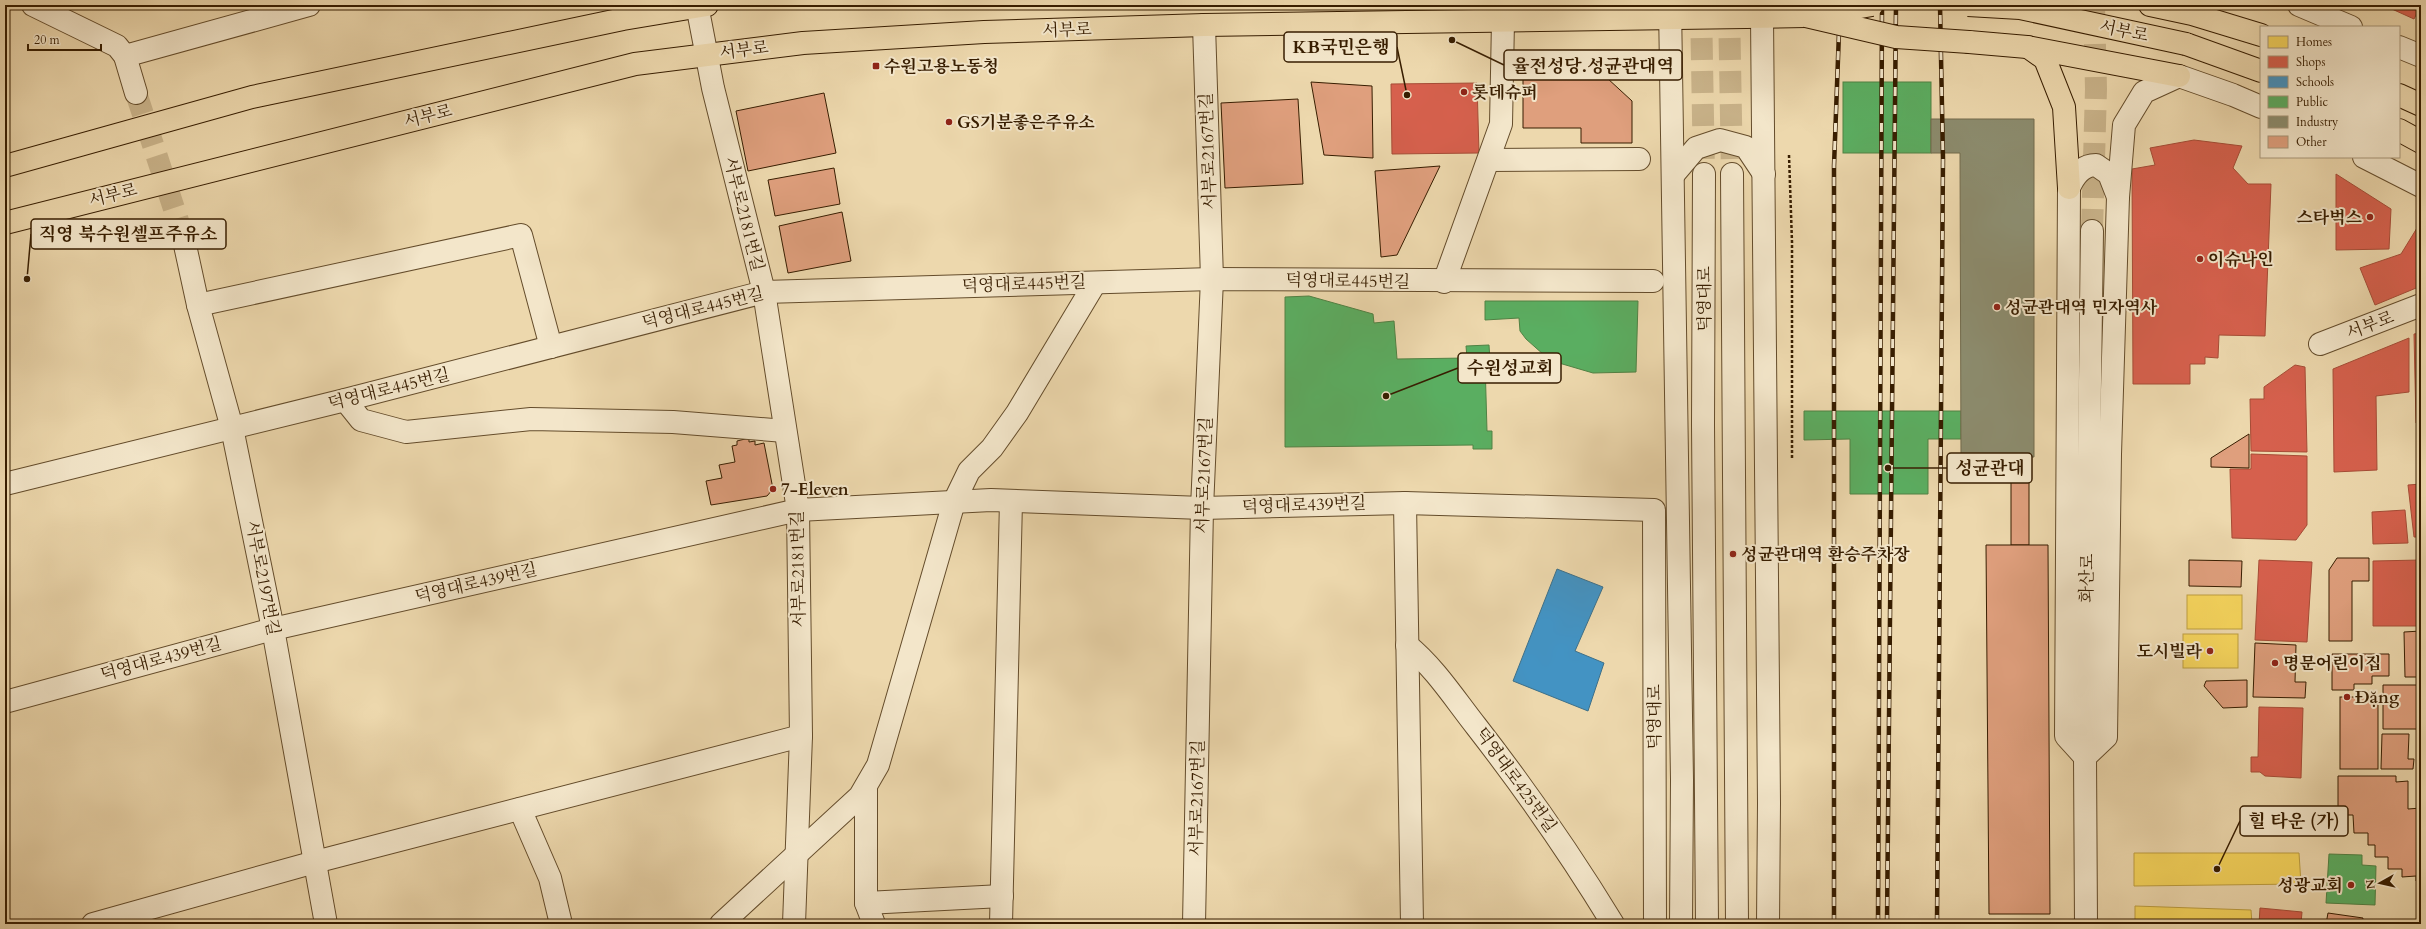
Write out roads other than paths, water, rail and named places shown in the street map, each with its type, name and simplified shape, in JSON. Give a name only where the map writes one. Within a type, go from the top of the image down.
[{"type":"main road","name":"서부로","points":[[1806,16],[1872,5]]},
{"type":"main road","name":"서부로","points":[[1959,5],[2020,8],[2081,21],[2186,44],[2260,71]]},
{"type":"main road","name":"서부로","points":[[2150,5],[2192,14],[2260,35]]},
{"type":"main road","points":[[5,166],[252,97],[623,19],[700,6]]},
{"type":"main road","name":"서부로","points":[[5,223],[635,64],[810,42],[984,32],[1204,25],[1503,21],[1671,12],[1762,11],[1806,16],[1896,38],[2027,47],[2179,76]]},
{"type":"main road","points":[[2027,47],[2045,59],[2064,107],[2069,188]]},
{"type":"main road","points":[[2400,95],[2421,105]]},
{"type":"main road","points":[[2400,131],[2421,142]]},
{"type":"street","points":[[34,5],[117,46],[125,56],[136,93]]},
{"type":"street","points":[[125,56],[310,5]]},
{"type":"street","points":[[2299,5],[2349,26]]},
{"type":"street","name":"서부로2181번길","points":[[700,6],[706,55],[764,292],[798,510],[801,736],[794,924]]},
{"type":"street","points":[[1762,11],[1770,803],[1768,924]]},
{"type":"street","points":[[1671,12],[1682,780],[1681,924]]},
{"type":"street","points":[[1444,282],[1490,160],[1501,124],[1503,21]]},
{"type":"street","name":"서부로2167번길","points":[[1194,924],[1202,508],[1212,279],[1204,25]]},
{"type":"street","points":[[2400,47],[2421,56]]},
{"type":"street","points":[[2118,197],[2109,174],[2096,165],[2086,166],[2077,174],[2069,188],[2066,736],[2085,757],[2106,737],[2109,516],[2118,197],[2124,124],[2144,92],[2179,76]]},
{"type":"street","name":"서부로","points":[[2179,76],[2233,95],[2260,107]]},
{"type":"street","points":[[1674,174],[1696,148],[1720,140],[1746,147],[1764,174]]},
{"type":"street","points":[[1490,160],[1639,158]]},
{"type":"street","points":[[2366,158],[2421,186]]},
{"type":"street","name":"덕영대로","points":[[1704,174],[1703,425],[1707,924]]},
{"type":"street","name":"덕영대로","points":[[1732,174],[1737,924]]},
{"type":"street","name":"화산로","points":[[2086,924],[2085,757],[2092,231]]},
{"type":"street","points":[[198,305],[521,235],[551,347]]},
{"type":"street","name":"서부로2197번길","points":[[183,236],[198,305],[232,428],[273,629],[326,924]]},
{"type":"street","name":"덕영대로445번길","points":[[5,484],[346,400],[764,292],[1212,279],[1444,282],[1653,281]]},
{"type":"street","points":[[722,924],[860,796],[866,787],[878,765],[954,502],[969,471],[992,448],[1017,413],[1095,282]]},
{"type":"street","name":"서부로","points":[[2320,344],[2421,305]]},
{"type":"street","points":[[346,400],[361,420],[406,432],[531,419],[673,422],[785,431]]},
{"type":"street","points":[[1001,924],[1011,501]]},
{"type":"street","name":"덕영대로439번길","points":[[5,702],[273,629],[798,510],[954,502],[1011,501],[1202,508],[1405,503],[1654,510]]},
{"type":"street","points":[[1405,503],[1412,924]]},
{"type":"street","name":"덕영대로","points":[[1654,510],[1655,924]]},
{"type":"street","name":"덕영대로425번길","points":[[1407,645],[1426,661],[1495,751],[1580,869],[1613,924]]},
{"type":"street","points":[[93,924],[315,862],[801,736]]},
{"type":"street","points":[[866,787],[866,903],[874,924]]},
{"type":"street","points":[[520,809],[550,878],[561,924]]},
{"type":"street","points":[[866,903],[1002,896]]},
{"type":"tunnel","points":[[1701,5],[1704,174]]},
{"type":"tunnel","points":[[1729,5],[1732,174]]},
{"type":"tunnel","points":[[2092,231],[2096,89],[2094,5]]},
{"type":"tunnel","points":[[136,93],[183,236]]},
{"type":"railway","points":[[1834,924],[1834,166],[1840,5]]},
{"type":"railway","points":[[1878,924],[1882,5]]},
{"type":"railway","points":[[1887,924],[1896,5]]},
{"type":"railway","points":[[1937,924],[1943,159],[1940,5]]},
{"type":"place","name":"율전성당.성균관대역","points":[[1452,40]]},
{"type":"place","name":"수원고용노동청","points":[[876,66]]},
{"type":"place","name":"롯데슈퍼","points":[[1464,92]]},
{"type":"place","name":"KB국민은행","points":[[1407,95]]},
{"type":"place","name":"GS기분좋은주유소","points":[[949,122]]},
{"type":"place","name":"스타벅스","points":[[2370,217]]},
{"type":"place","name":"이슈나인","points":[[2200,259]]},
{"type":"place","name":"직영 북수원셀프주유소","points":[[27,279]]},
{"type":"place","name":"성균관대역 민자역사","points":[[1997,307]]},
{"type":"place","name":"수원성교회","points":[[1386,396]]},
{"type":"place","name":"성균관대","points":[[1888,468]]},
{"type":"place","name":"7-Eleven","points":[[773,489]]},
{"type":"place","name":"성균관대역 환승주차장","points":[[1733,554]]},
{"type":"place","name":"도시빌라","points":[[2210,651]]},
{"type":"place","name":"명문어린이집","points":[[2275,663]]},
{"type":"place","name":"Đặng","points":[[2347,697]]},
{"type":"place","name":"힐 타운 (가)","points":[[2217,869]]},
{"type":"place","name":"성광교회","points":[[2351,885]]}]
